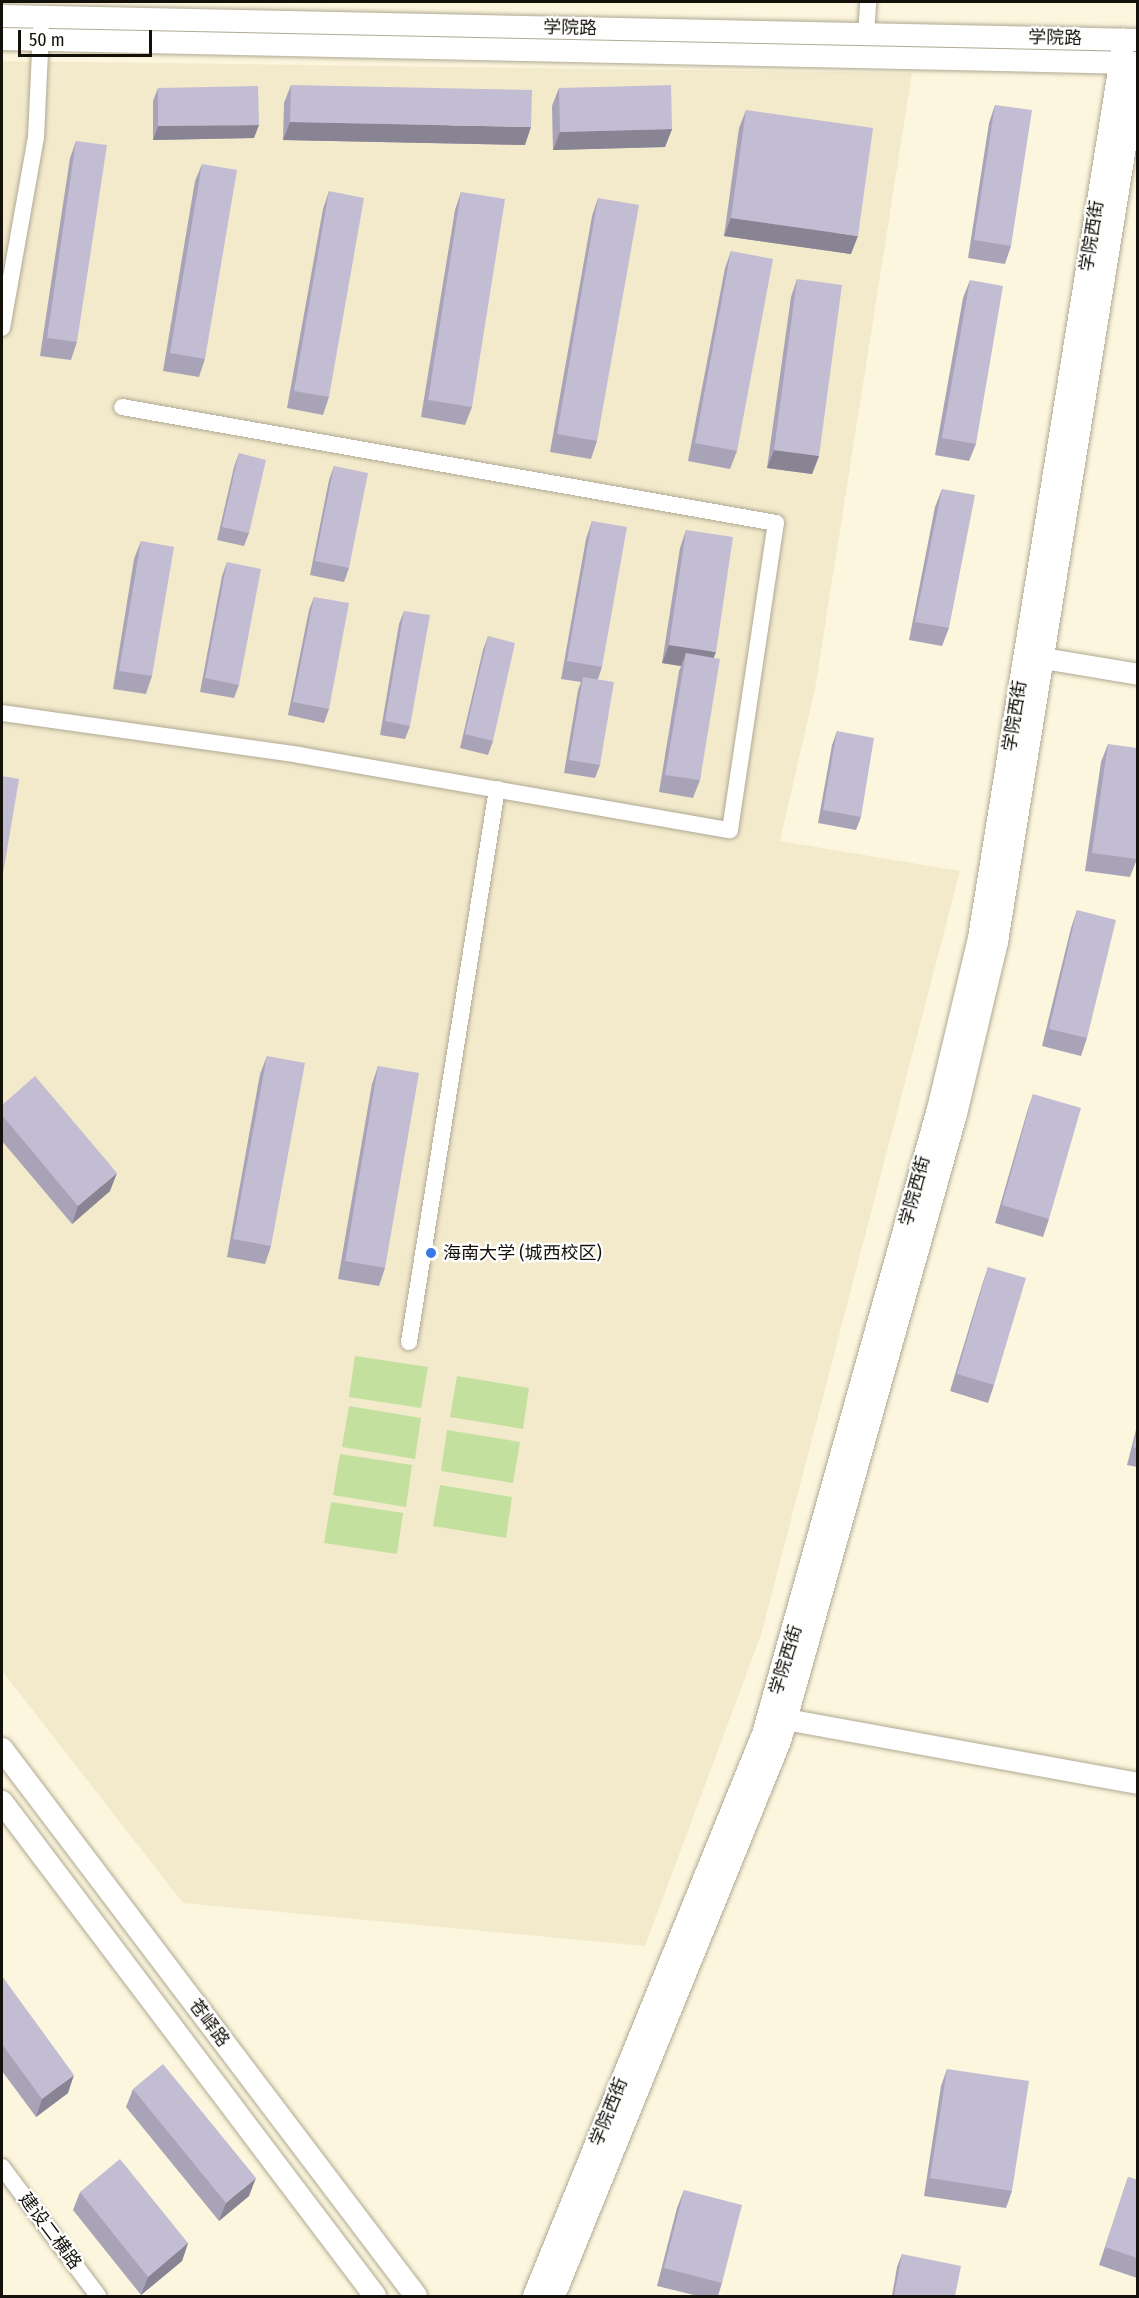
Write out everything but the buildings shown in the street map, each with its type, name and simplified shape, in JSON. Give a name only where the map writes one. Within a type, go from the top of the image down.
[{"type":"main road","name":"学院路","points":[[2,16],[1131,40]]},
{"type":"main road","name":"学院路","points":[[2,39],[1132,64]]},
{"type":"main road","name":"学院西街","points":[[554,2296],[778,1718],[956,1114],[997,942],[1034,656],[1132,64],[1131,40]]},
{"type":"main road","name":"学院西街","points":[[534,2296],[778,1718]]},
{"type":"main road","name":"苍峄路","points":[[2,1749],[416,2296]]},
{"type":"main road","name":"苍峄路","points":[[2,1802],[375,2296]]},
{"type":"street","points":[[866,34],[868,2]]},
{"type":"street","points":[[2,328],[36,136],[41,17]]},
{"type":"street","points":[[2,713],[497,789],[730,830],[776,523],[122,406]]},
{"type":"street","points":[[1034,656],[1137,674]]},
{"type":"street","points":[[409,1342],[497,789]]},
{"type":"street","points":[[778,1718],[1137,1784]]},
{"type":"street","name":"建设二横路","points":[[2,2167],[98,2296]]},
{"type":"shaded area","name":"海南大学 (城西校区)","points":[[2,61],[912,73],[815,689],[780,841],[960,871],[761,1635],[645,1946],[183,1903],[2,1671]]},
{"type":"green space","points":[[355,1356],[428,1367],[421,1408],[349,1397]]},
{"type":"green space","points":[[457,1376],[529,1388],[523,1429],[450,1417]]},
{"type":"green space","points":[[349,1406],[421,1418],[415,1459],[342,1447]]},
{"type":"green space","points":[[447,1430],[520,1442],[513,1483],[441,1471]]},
{"type":"green space","points":[[340,1454],[412,1465],[406,1507],[333,1495]]},
{"type":"green space","points":[[440,1485],[512,1497],[506,1538],[433,1526]]},
{"type":"green space","points":[[331,1502],[403,1513],[397,1554],[324,1543]]},
{"type":"place","name":"海南大学 (城西校区)","points":[[431,1253]]}]
